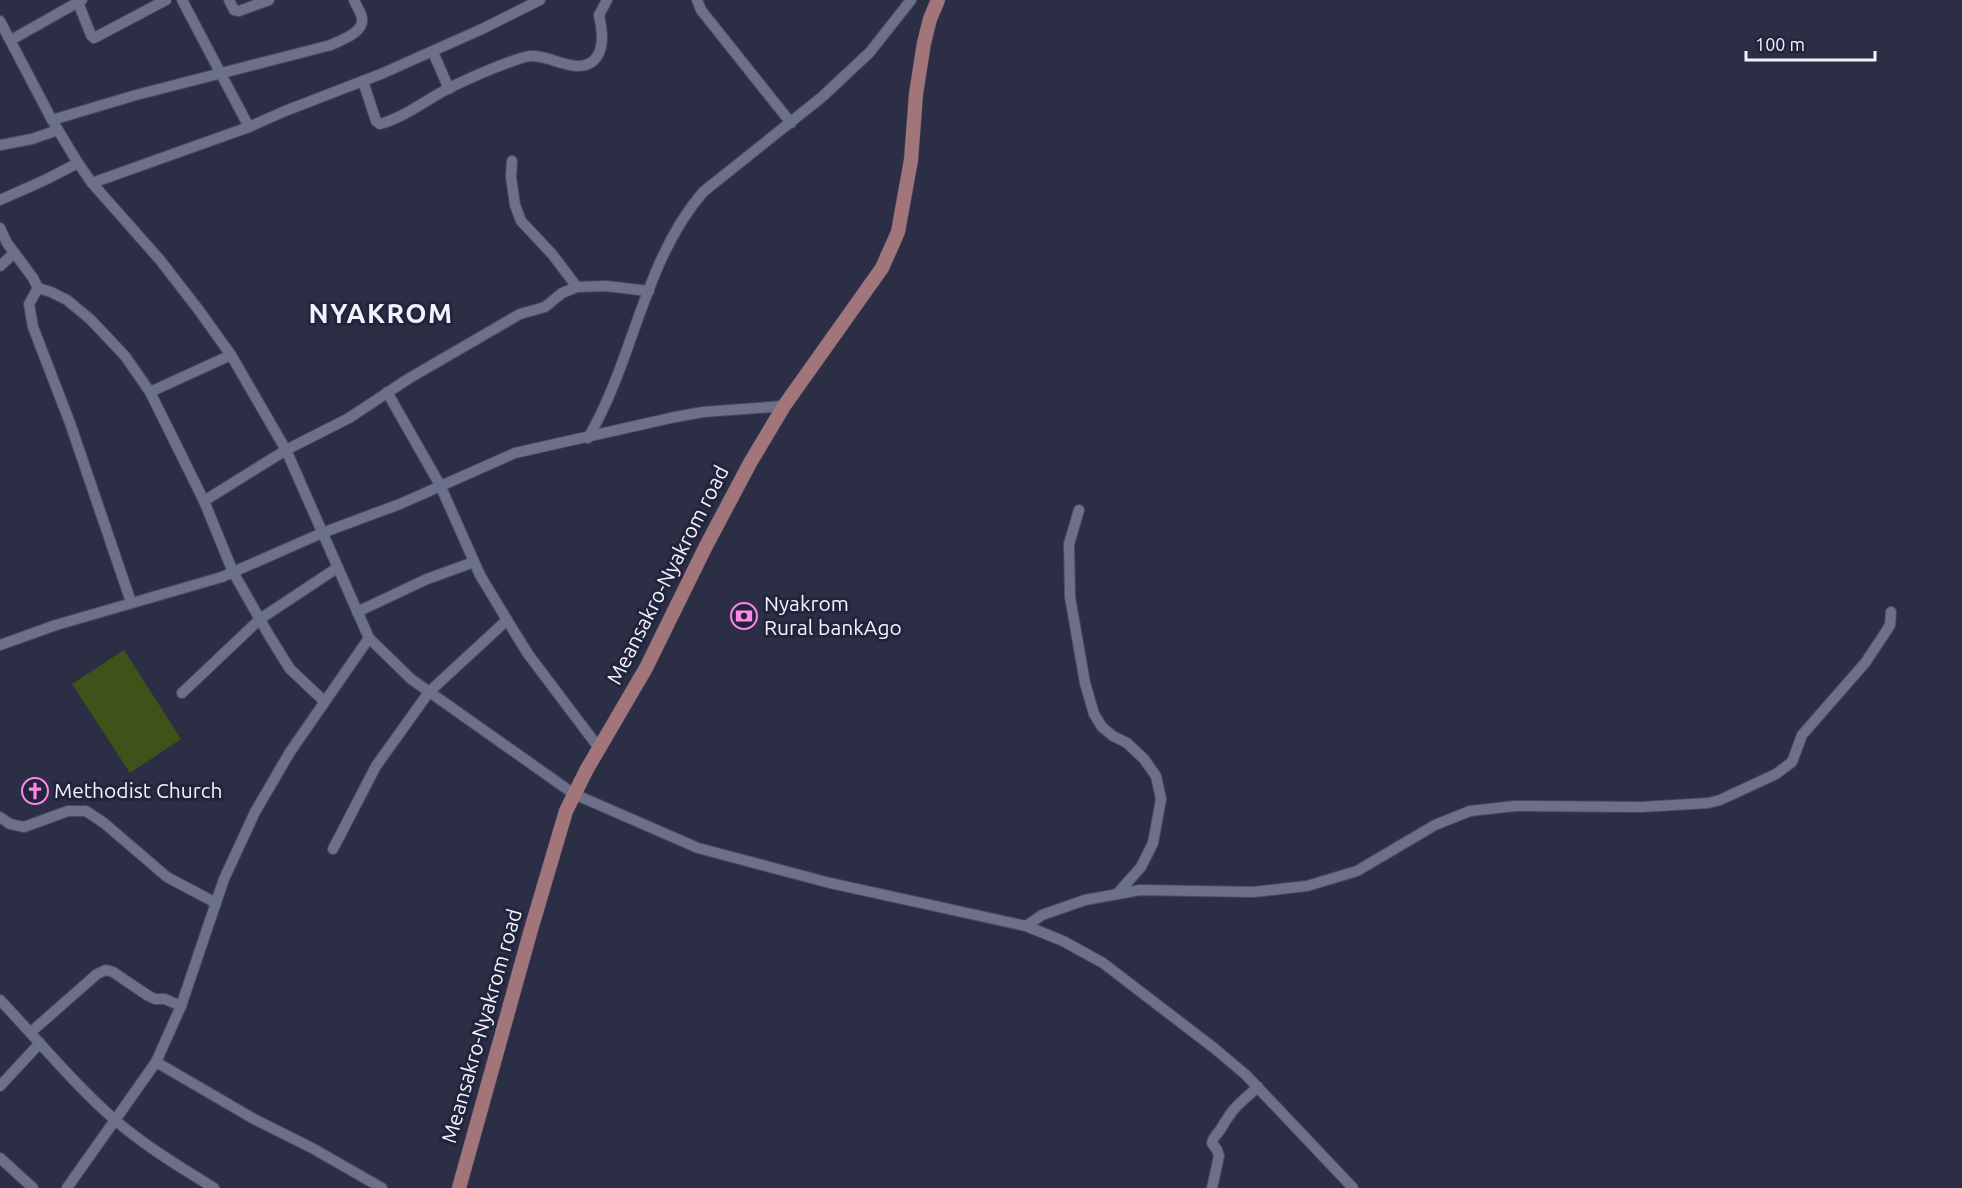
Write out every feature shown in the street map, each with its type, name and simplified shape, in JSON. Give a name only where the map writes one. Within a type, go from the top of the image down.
[{"type":"main road","name":"Meansakro-Nyakrom road","points":[[459,1188],[566,811],[599,748],[646,668],[727,504],[784,406],[882,268],[898,232],[910,160],[916,94],[924,43],[938,0]]},
{"type":"street","points":[[11,40],[79,1],[94,38],[166,0]]},
{"type":"street","points":[[182,0],[249,127]]},
{"type":"street","points":[[229,0],[234,10],[239,11],[269,0]]},
{"type":"street","points":[[52,120],[136,95],[331,45],[351,36],[361,25],[362,19],[354,0]]},
{"type":"street","points":[[92,183],[249,127],[363,81],[433,52],[540,0]]},
{"type":"street","points":[[363,81],[376,121],[380,124],[422,105],[449,89],[534,55],[569,64],[590,63],[601,46],[603,33],[599,15],[607,0]]},
{"type":"street","points":[[697,0],[701,10],[791,123]]},
{"type":"street","points":[[588,438],[601,416],[674,233],[688,210],[703,192],[791,123],[870,52],[911,0]]},
{"type":"street","points":[[0,21],[52,120],[78,163],[92,183],[160,260],[231,355],[286,450],[369,638],[411,679],[574,794],[698,848],[841,885],[1026,926],[1063,941],[1103,963],[1214,1048],[1257,1087],[1353,1188]]},
{"type":"street","points":[[433,52],[449,89]]},
{"type":"street","points":[[0,145],[32,139],[58,130]]},
{"type":"street","points":[[512,161],[512,186],[515,205],[521,221],[552,254],[577,287]]},
{"type":"street","points":[[0,200],[78,163]]},
{"type":"street","points":[[0,228],[13,254],[33,278],[38,288]]},
{"type":"street","points":[[0,266],[13,254]]},
{"type":"street","points":[[204,501],[286,450],[349,418],[387,392],[520,314],[545,307],[562,293],[577,287],[606,286],[649,291]]},
{"type":"street","points":[[38,288],[51,291],[67,300],[90,319],[125,356],[150,392],[204,501],[233,572],[290,669],[324,702]]},
{"type":"street","points":[[38,288],[29,304],[31,320],[70,423],[131,602]]},
{"type":"street","points":[[150,392],[231,355]]},
{"type":"street","points":[[387,392],[440,485],[474,562],[507,620],[528,654],[599,748]]},
{"type":"street","points":[[0,645],[56,625],[233,572],[322,533],[400,504],[515,453],[703,412],[784,406]]},
{"type":"street","points":[[1079,510],[1069,544],[1070,597],[1085,683],[1094,714],[1102,728],[1127,743],[1144,759],[1156,776],[1161,799],[1154,843],[1141,867],[1117,894]]},
{"type":"street","points":[[357,612],[427,579],[474,562]]},
{"type":"street","points":[[182,693],[260,619],[337,568]]},
{"type":"street","points":[[1026,926],[1042,915],[1085,900],[1140,890],[1253,892],[1307,886],[1357,871],[1435,825],[1470,812],[1515,806],[1641,807],[1708,803],[1720,800],[1776,774],[1792,762],[1802,735],[1865,663],[1885,633],[1890,625],[1891,612]]},
{"type":"street","points":[[333,849],[376,766],[429,692],[507,620]]},
{"type":"street","points":[[67,1188],[156,1062],[181,1006],[224,879],[255,812],[290,752],[369,638]]},
{"type":"street","points":[[0,817],[10,824],[24,827],[68,811],[86,811],[104,823],[167,877],[216,903]]},
{"type":"street","points":[[31,1032],[97,974],[106,970],[113,972],[154,999],[165,999],[181,1006]]},
{"type":"street","points":[[0,1000],[51,1057],[116,1120],[172,1162],[214,1188]]},
{"type":"street","points":[[0,1086],[40,1043]]},
{"type":"street","points":[[156,1062],[254,1119],[312,1148],[382,1188]]},
{"type":"street","points":[[1212,1188],[1219,1156],[1212,1139],[1221,1129],[1230,1111],[1257,1087]]},
{"type":"street","points":[[0,1158],[33,1188]]},
{"type":"green space","points":[[124,650],[181,739],[130,773],[72,684]]},
{"type":"place","name":"Nyakrom Rural bankAgo","points":[[744,616]]},
{"type":"place","name":"Methodist Church","points":[[35,791]]},
{"type":"district","name":"NYAKROM","points":[[381,314]]}]
